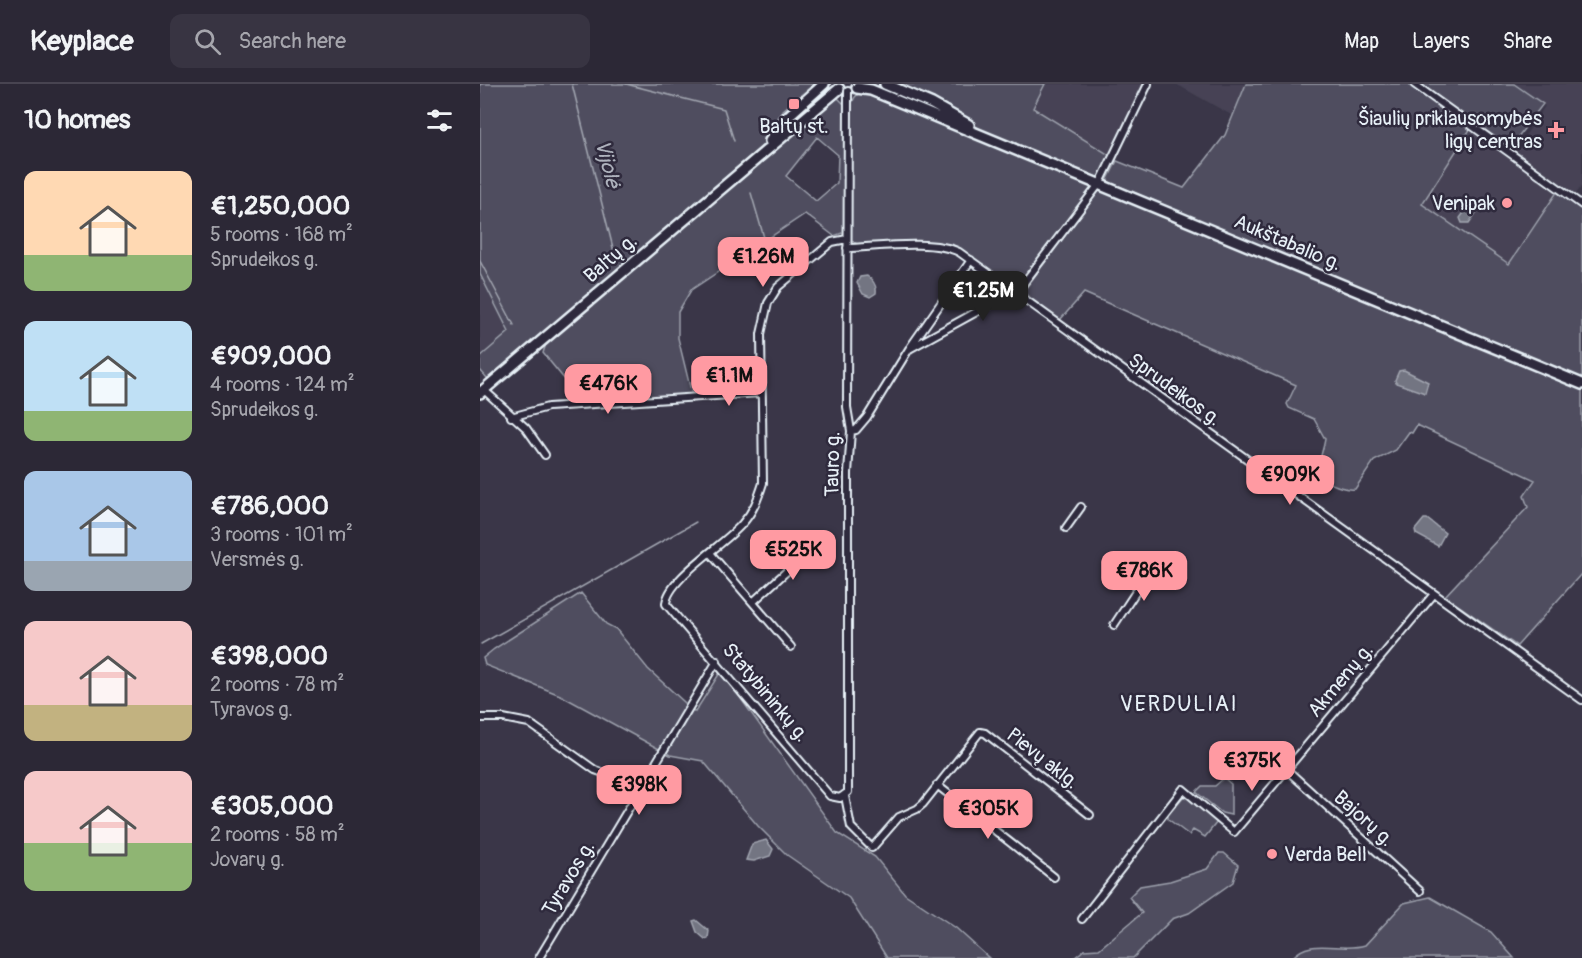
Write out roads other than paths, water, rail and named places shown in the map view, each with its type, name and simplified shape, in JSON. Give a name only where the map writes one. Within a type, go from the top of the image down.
[{"type":"main road","name":"Baltų g.","points":[[764,150],[785,119],[824,84]]},
{"type":"main road","name":"Aukštabalio g.","points":[[885,84],[932,104],[981,134]]},
{"type":"main road","name":"Baltų g.","points":[[481,389],[764,150],[848,87]]},
{"type":"main road","name":"Aukštabalio g.","points":[[848,87],[871,90],[981,134],[1582,384]]},
{"type":"street","points":[[909,349],[1020,288],[1100,183],[1148,84]]},
{"type":"street","points":[[1414,84],[1582,205]]},
{"type":"street","name":"Tauro g.","points":[[843,797],[848,781],[848,465],[850,431],[847,407],[848,87]]},
{"type":"street","points":[[791,647],[754,601],[711,554],[749,515],[756,505],[764,483],[761,334],[768,303],[778,287],[832,242],[847,239]]},
{"type":"street","name":"Sprudeikos g.","points":[[847,248],[950,248],[971,260],[1582,700]]},
{"type":"street","points":[[850,431],[856,430],[867,417],[909,349],[971,260]]},
{"type":"street","points":[[481,389],[526,428],[546,455]]},
{"type":"street","points":[[511,417],[548,406],[761,393]]},
{"type":"street","points":[[1066,528],[1081,507]]},
{"type":"street","points":[[754,601],[787,571],[805,540]]},
{"type":"street","name":"Statybininkų g.","points":[[711,554],[682,576],[669,592],[666,604],[830,796],[843,797]]},
{"type":"street","points":[[1114,625],[1137,590],[1161,569]]},
{"type":"street","name":"Akmenų g.","points":[[1082,919],[1183,789],[1234,832],[1434,594]]},
{"type":"street","name":"Tyravos g.","points":[[538,958],[717,661]]},
{"type":"street","points":[[480,718],[503,718],[529,723],[595,770],[623,780],[647,780]]},
{"type":"street","name":"Pievų aklg.","points":[[843,797],[851,827],[872,848],[877,846],[899,817],[917,809],[976,734],[985,734],[1090,815]]},
{"type":"street","name":"Bajorų g.","points":[[1286,770],[1420,891]]},
{"type":"street","points":[[937,785],[1054,877]]},
{"type":"street","points":[[543,951],[547,958]]},
{"type":"water","points":[[1471,203],[1478,207],[1478,210],[1469,223],[1462,223],[1460,218]]},
{"type":"water","points":[[867,276],[876,288],[876,293],[870,297],[863,294],[857,283],[860,277]]},
{"type":"water","points":[[1404,370],[1428,382],[1425,393],[1396,383],[1399,371]]},
{"type":"water","points":[[1424,519],[1445,533],[1438,546],[1416,534],[1415,530]]},
{"type":"water","points":[[766,840],[773,849],[770,856],[754,861],[746,860],[752,844]]},
{"type":"water","points":[[696,920],[709,931],[708,938],[705,939],[697,932],[693,921]]},
{"type":"waterway","name":"Vijolė","points":[[572,84],[614,252]]},
{"type":"waterway","points":[[626,84],[724,109],[734,141]]},
{"type":"waterway","points":[[751,193],[765,241]]},
{"type":"waterway","points":[[480,261],[514,325]]},
{"type":"waterway","points":[[481,644],[696,522]]},
{"type":"place","name":"Baltų st.","points":[[794,104]]},
{"type":"place","name":"Šiaulių priklausomybės ligų centras","points":[[1556,130]]},
{"type":"place","name":"Venipak","points":[[1507,203]]},
{"type":"place","name":"Verda Bell","points":[[1272,854]]},
{"type":"district","name":"VERDULIAI","points":[[1179,703]]}]
